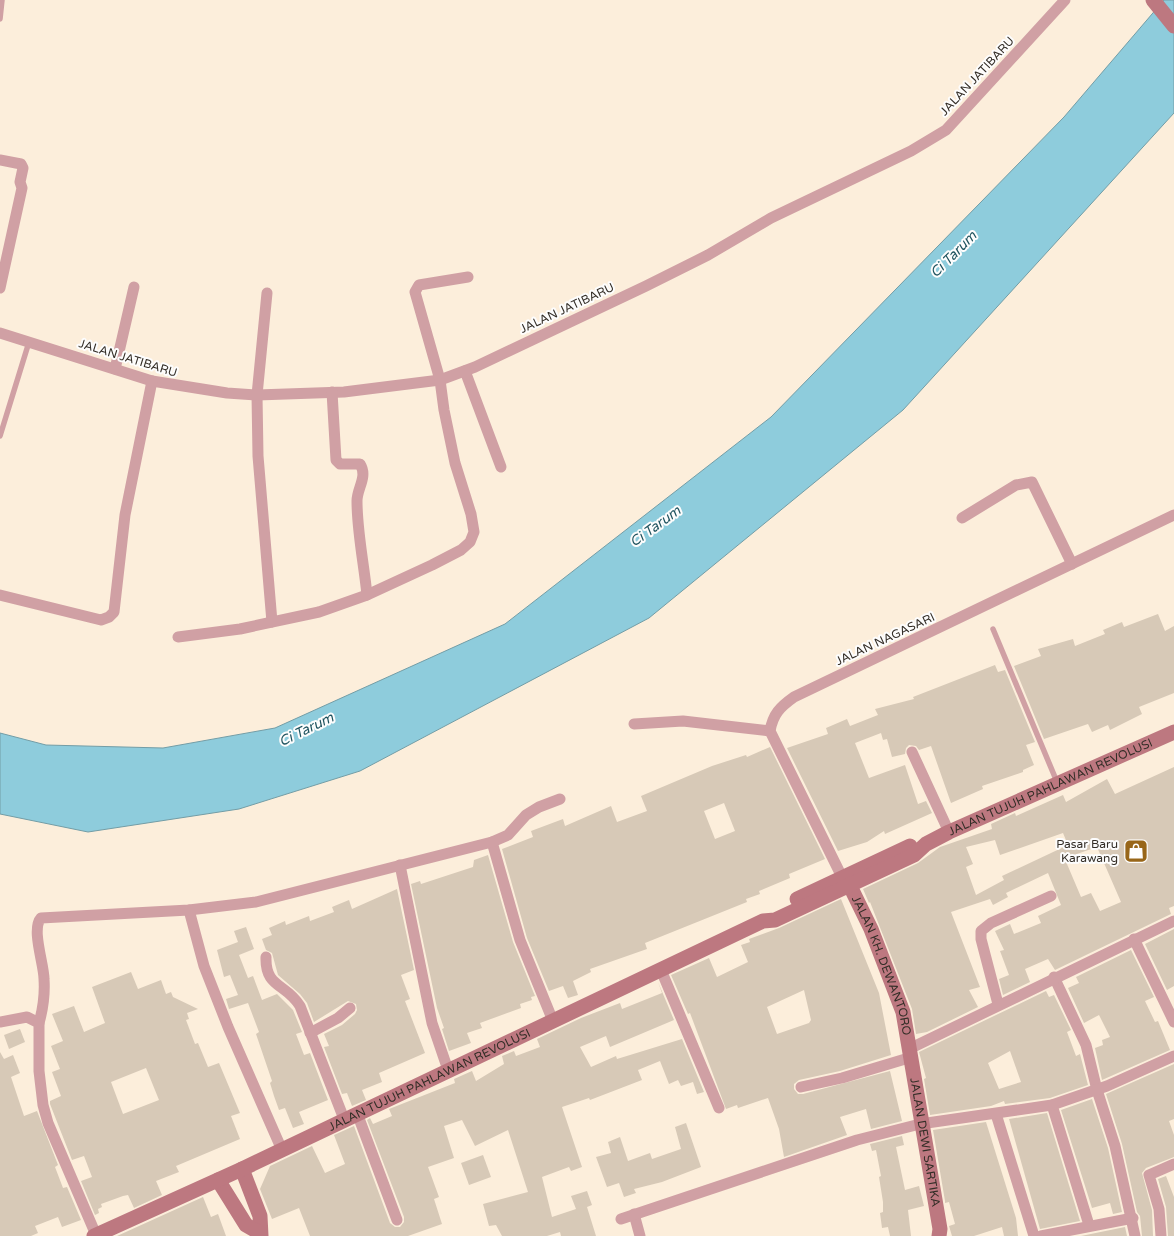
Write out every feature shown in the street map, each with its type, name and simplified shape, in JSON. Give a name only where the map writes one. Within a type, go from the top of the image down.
[{"type":"main road","points":[[1153,0],[1174,26]]},
{"type":"main road","name":"JALAN TUJUH PAHLAWAN REVOLUSI","points":[[95,1236],[242,1169],[661,970],[763,921],[771,912],[914,855],[926,844],[949,832],[1174,732]]},
{"type":"main road","name":"JALAN KH. DEWANTORO","points":[[846,881],[892,980],[903,1012],[911,1052]]},
{"type":"main road","name":"JALAN DEWI SARTIKA","points":[[911,1052],[920,1124],[940,1229],[939,1236]]},
{"type":"main road","points":[[242,1169],[260,1216],[260,1235]]},
{"type":"main road","points":[[218,1180],[246,1225],[260,1235]]},
{"type":"street","name":"JALAN JATIBARU","points":[[0,333],[115,370],[181,388],[257,394],[332,392],[376,390],[440,380],[465,370],[699,259],[771,218],[911,151],[946,130],[1065,0]]},
{"type":"street","points":[[0,160],[21,164],[23,168],[20,182],[22,188],[0,288]]},
{"type":"street","points":[[178,636],[240,629],[319,612],[367,595],[461,550],[470,542],[474,532],[471,514],[455,463],[440,380],[416,288],[435,282],[468,277]]},
{"type":"street","points":[[115,370],[134,287]]},
{"type":"street","points":[[267,293],[257,394],[259,466],[272,622]]},
{"type":"street","points":[[465,370],[501,467]]},
{"type":"street","points":[[0,595],[101,620],[110,618],[114,612],[125,515],[152,381]]},
{"type":"street","points":[[332,392],[336,460],[340,464],[360,464],[363,469],[364,477],[357,500],[367,595]]},
{"type":"street","points":[[962,518],[1016,485],[1032,482],[1072,564]]},
{"type":"street","name":"JALAN NAGASARI","points":[[770,731],[774,715],[794,697],[1174,515]]},
{"type":"street","points":[[634,724],[683,721],[770,731],[846,881]]},
{"type":"street","points":[[912,752],[949,832]]},
{"type":"street","points":[[95,1236],[48,1123],[43,1105],[39,1071],[39,1023],[43,1010],[44,979],[36,927],[41,918],[189,910],[256,902],[341,882],[492,842],[508,835],[526,815],[539,807],[560,799]]},
{"type":"street","points":[[492,842],[520,940],[553,1021]]},
{"type":"street","points":[[400,865],[432,1023],[448,1070]]},
{"type":"street","points":[[998,1004],[981,939],[981,931],[991,923],[1051,896]]},
{"type":"street","points":[[189,910],[204,966],[228,1027],[282,1150]]},
{"type":"street","points":[[801,1087],[842,1078],[911,1052],[998,1004],[1174,921]]},
{"type":"street","points":[[1134,939],[1174,1022]]},
{"type":"street","points":[[266,957],[267,974],[272,981],[295,998],[351,1116],[397,1220]]},
{"type":"street","points":[[661,970],[718,1108]]},
{"type":"street","points":[[1054,977],[1086,1045],[1097,1090],[1115,1146],[1133,1218],[1135,1236]]},
{"type":"street","points":[[310,1032],[338,1018],[350,1008]]},
{"type":"street","points":[[0,1022],[27,1017],[39,1023]]},
{"type":"street","points":[[621,1219],[857,1140],[920,1124],[1052,1105],[1097,1090],[1174,1056]]},
{"type":"street","points":[[1052,1105],[1089,1225]]},
{"type":"street","points":[[996,1114],[1034,1236]]},
{"type":"street","points":[[1161,1236],[1158,1209],[1149,1175],[1174,1164]]},
{"type":"street","points":[[634,1214],[640,1236]]},
{"type":"street","points":[[1041,1236],[1089,1225],[1133,1218]]},
{"type":"lane","points":[[0,19],[2,0]]},
{"type":"lane","points":[[0,436],[29,342]]},
{"type":"lane","points":[[993,629],[1058,784]]},
{"type":"water","name":"Ci Tarum","points":[[1164,0],[1174,0],[1174,113],[903,410],[649,618],[360,771],[239,809],[88,832],[0,814],[0,733],[46,745],[163,748],[275,728],[505,624],[771,417],[1064,117]]},
{"type":"building","points":[[1158,614],[1165,631],[1174,626],[1174,693],[1139,707],[1142,714],[1110,730],[1108,725],[1092,732],[1088,724],[1044,739],[1014,666],[1041,656],[1038,649],[1073,639],[1075,646],[1105,634],[1103,630],[1122,622],[1124,627]]},
{"type":"building","points":[[995,665],[998,672],[1005,670],[1035,742],[1026,745],[1034,765],[1023,770],[1023,772],[982,786],[983,789],[951,803],[931,746],[919,750],[916,746],[909,745],[906,748],[905,754],[892,757],[887,739],[883,740],[881,733],[855,743],[869,778],[905,765],[918,804],[926,801],[932,813],[885,834],[884,831],[867,842],[838,851],[787,748],[828,734],[826,728],[847,719],[850,726],[878,715],[875,709],[914,699],[913,697]]},
{"type":"building","points":[[770,747],[825,859],[789,874],[790,878],[759,891],[760,894],[746,899],[747,902],[645,943],[647,949],[590,969],[591,972],[573,981],[578,995],[568,998],[563,986],[549,991],[527,938],[502,849],[533,837],[531,831],[563,819],[565,826],[611,806],[617,822],[647,811],[641,796],[712,766],[746,755],[747,757]],"holes":[[[724,803],[735,831],[715,839],[704,811]]]},
{"type":"building","points":[[1174,767],[1174,906],[1169,908],[1171,914],[1055,970],[1048,959],[1025,969],[1030,982],[1003,995],[999,979],[1009,975],[1000,951],[1004,950],[995,931],[1010,924],[1014,934],[1041,923],[1038,916],[1061,905],[1048,873],[1006,893],[1008,897],[993,905],[990,899],[951,912],[980,987],[969,990],[978,1007],[927,1032],[916,1034],[912,1009],[870,902],[863,889],[918,863],[940,847],[992,829],[991,824],[1015,813],[1016,816],[1063,795],[1066,802],[1107,779],[1115,794]],"holes":[[[1063,833],[1068,845],[1002,876],[1004,880],[976,895],[966,867],[973,864],[966,847],[995,840],[1000,855]],[[1097,847],[1121,902],[1100,911],[1091,893],[1081,897],[1067,864],[1076,861],[1074,855]]]},
{"type":"building","points":[[488,855],[513,942],[535,996],[531,997],[532,1000],[520,1004],[521,1008],[480,1023],[482,1028],[467,1033],[471,1043],[449,1051],[437,1008],[411,884],[420,881],[421,884],[473,867],[474,860]]},
{"type":"building","points":[[397,889],[414,970],[401,975],[410,999],[405,1001],[425,1053],[379,1073],[382,1082],[362,1090],[366,1100],[352,1106],[347,1093],[342,1094],[324,1047],[329,1046],[324,1034],[342,1025],[355,1014],[357,1010],[356,1004],[348,1001],[314,1022],[307,1003],[300,994],[278,975],[272,953],[266,950],[262,939],[272,935],[269,928],[285,921],[286,925],[309,916],[310,921],[334,912],[332,907],[349,900],[352,909]]},
{"type":"building","points":[[841,899],[879,993],[891,1055],[840,1071],[799,1080],[794,1084],[794,1089],[798,1094],[803,1094],[890,1071],[902,1121],[871,1129],[866,1109],[840,1117],[847,1135],[784,1157],[779,1129],[768,1098],[738,1108],[737,1105],[726,1109],[690,1013],[688,1014],[671,975],[709,958],[717,977],[748,962],[741,945],[750,942],[749,939],[779,928]],"holes":[[[804,990],[811,1020],[809,1023],[777,1034],[767,1007]]]},
{"type":"building","points":[[246,927],[254,949],[239,955],[248,978],[253,976],[262,1000],[277,994],[293,1010],[302,1032],[296,1034],[304,1055],[310,1053],[328,1100],[299,1112],[304,1124],[293,1128],[285,1108],[279,1110],[270,1083],[272,1081],[256,1034],[259,1032],[248,1003],[229,1009],[226,999],[238,995],[230,975],[224,977],[217,950],[238,942],[234,931]]},
{"type":"building","points":[[1174,929],[1174,986],[1167,990],[1145,944]]},
{"type":"building","points":[[1131,950],[1154,997],[1145,1001],[1155,1022],[1158,1021],[1170,1050],[1102,1080],[1095,1048],[1103,1045],[1102,1040],[1110,1037],[1099,1015],[1084,1023],[1068,988],[1079,983],[1076,977]]},
{"type":"building","points":[[131,972],[138,989],[161,980],[166,994],[171,992],[173,997],[198,1009],[187,1013],[189,1019],[186,1020],[195,1044],[198,1043],[208,1067],[219,1063],[240,1113],[231,1116],[240,1139],[176,1166],[179,1172],[156,1181],[162,1195],[134,1208],[128,1195],[123,1196],[101,1204],[102,1207],[98,1209],[99,1213],[95,1215],[81,1181],[92,1177],[84,1156],[72,1160],[50,1104],[50,1101],[61,1096],[52,1072],[60,1069],[51,1046],[63,1041],[52,1014],[74,1006],[84,1032],[105,1023],[92,987]],"holes":[[[146,1068],[159,1100],[123,1114],[111,1082]]]},
{"type":"building","points":[[658,982],[674,1020],[610,1047],[606,1036],[580,1047],[591,1067],[616,1056],[617,1059],[682,1039],[704,1092],[697,1094],[693,1082],[681,1086],[678,1080],[669,1084],[660,1061],[638,1070],[642,1080],[590,1100],[589,1098],[562,1107],[582,1167],[571,1171],[569,1167],[542,1177],[552,1217],[576,1209],[571,1196],[587,1191],[592,1205],[587,1207],[596,1236],[561,1236],[560,1232],[547,1236],[502,1236],[496,1225],[489,1226],[483,1204],[528,1192],[508,1130],[475,1146],[462,1120],[444,1126],[454,1158],[428,1167],[439,1197],[434,1199],[442,1224],[408,1236],[310,1236],[299,1208],[272,1219],[260,1189],[270,1166],[312,1146],[325,1173],[345,1164],[334,1135],[354,1126],[390,1223],[395,1227],[400,1227],[404,1222],[404,1217],[367,1120],[370,1118],[373,1124],[392,1116],[389,1109],[455,1083],[454,1079],[472,1071],[476,1081],[504,1064],[502,1056],[514,1051],[516,1056],[540,1047],[537,1039],[581,1018],[620,1003],[622,1009],[662,993]]},
{"type":"building","points":[[1046,991],[1049,997],[1054,995],[1071,1030],[1067,1032],[1076,1056],[1080,1054],[1088,1085],[1050,1098],[1005,1104],[1004,1101],[991,1106],[930,1115],[924,1079],[926,1078],[919,1052]],"holes":[[[1010,1051],[1021,1082],[999,1089],[988,1063]]]},
{"type":"building","points":[[20,1029],[25,1042],[9,1049],[4,1035]]},
{"type":"building","points":[[0,1052],[4,1059],[13,1055],[20,1073],[11,1077],[24,1116],[37,1111],[58,1165],[55,1167],[63,1188],[67,1187],[81,1220],[62,1227],[58,1217],[35,1226],[38,1233],[31,1236],[0,1236]]},
{"type":"building","points":[[1174,1064],[1174,1119],[1169,1121],[1174,1135],[1174,1157],[1146,1168],[1142,1173],[1152,1210],[1153,1236],[1142,1236],[1140,1216],[1137,1212],[1122,1144],[1106,1094]]},
{"type":"building","points":[[1092,1099],[1108,1148],[1122,1212],[1113,1214],[1110,1203],[1092,1208],[1061,1110]]},
{"type":"building","points":[[1047,1113],[1080,1221],[1040,1229],[1009,1119]]},
{"type":"building","points":[[986,1122],[1016,1218],[1018,1236],[1004,1236],[1002,1227],[974,1236],[952,1236],[949,1226],[955,1224],[949,1202],[945,1203],[933,1130]]},
{"type":"building","points":[[686,1123],[701,1167],[662,1182],[634,1189],[636,1193],[624,1197],[619,1183],[607,1187],[596,1157],[611,1153],[608,1142],[620,1137],[628,1161],[650,1153],[652,1159],[681,1149],[675,1127]]},
{"type":"building","points":[[902,1136],[904,1145],[896,1147],[905,1190],[919,1186],[924,1206],[908,1210],[911,1236],[890,1236],[888,1227],[882,1228],[880,1213],[883,1212],[883,1202],[879,1177],[881,1176],[876,1150],[872,1151],[870,1144]]},
{"type":"building","points":[[483,1155],[491,1177],[469,1185],[461,1163]]},
{"type":"building","points":[[1166,1176],[1174,1197],[1174,1236],[1168,1236],[1166,1207],[1158,1179]]},
{"type":"building","points":[[203,1197],[211,1217],[218,1214],[226,1236],[117,1236]]},
{"type":"building","points":[[1125,1227],[1127,1236],[1081,1236]]},
{"type":"place","name":"Pasar Baru Karawang","points":[[1136,851]]}]
